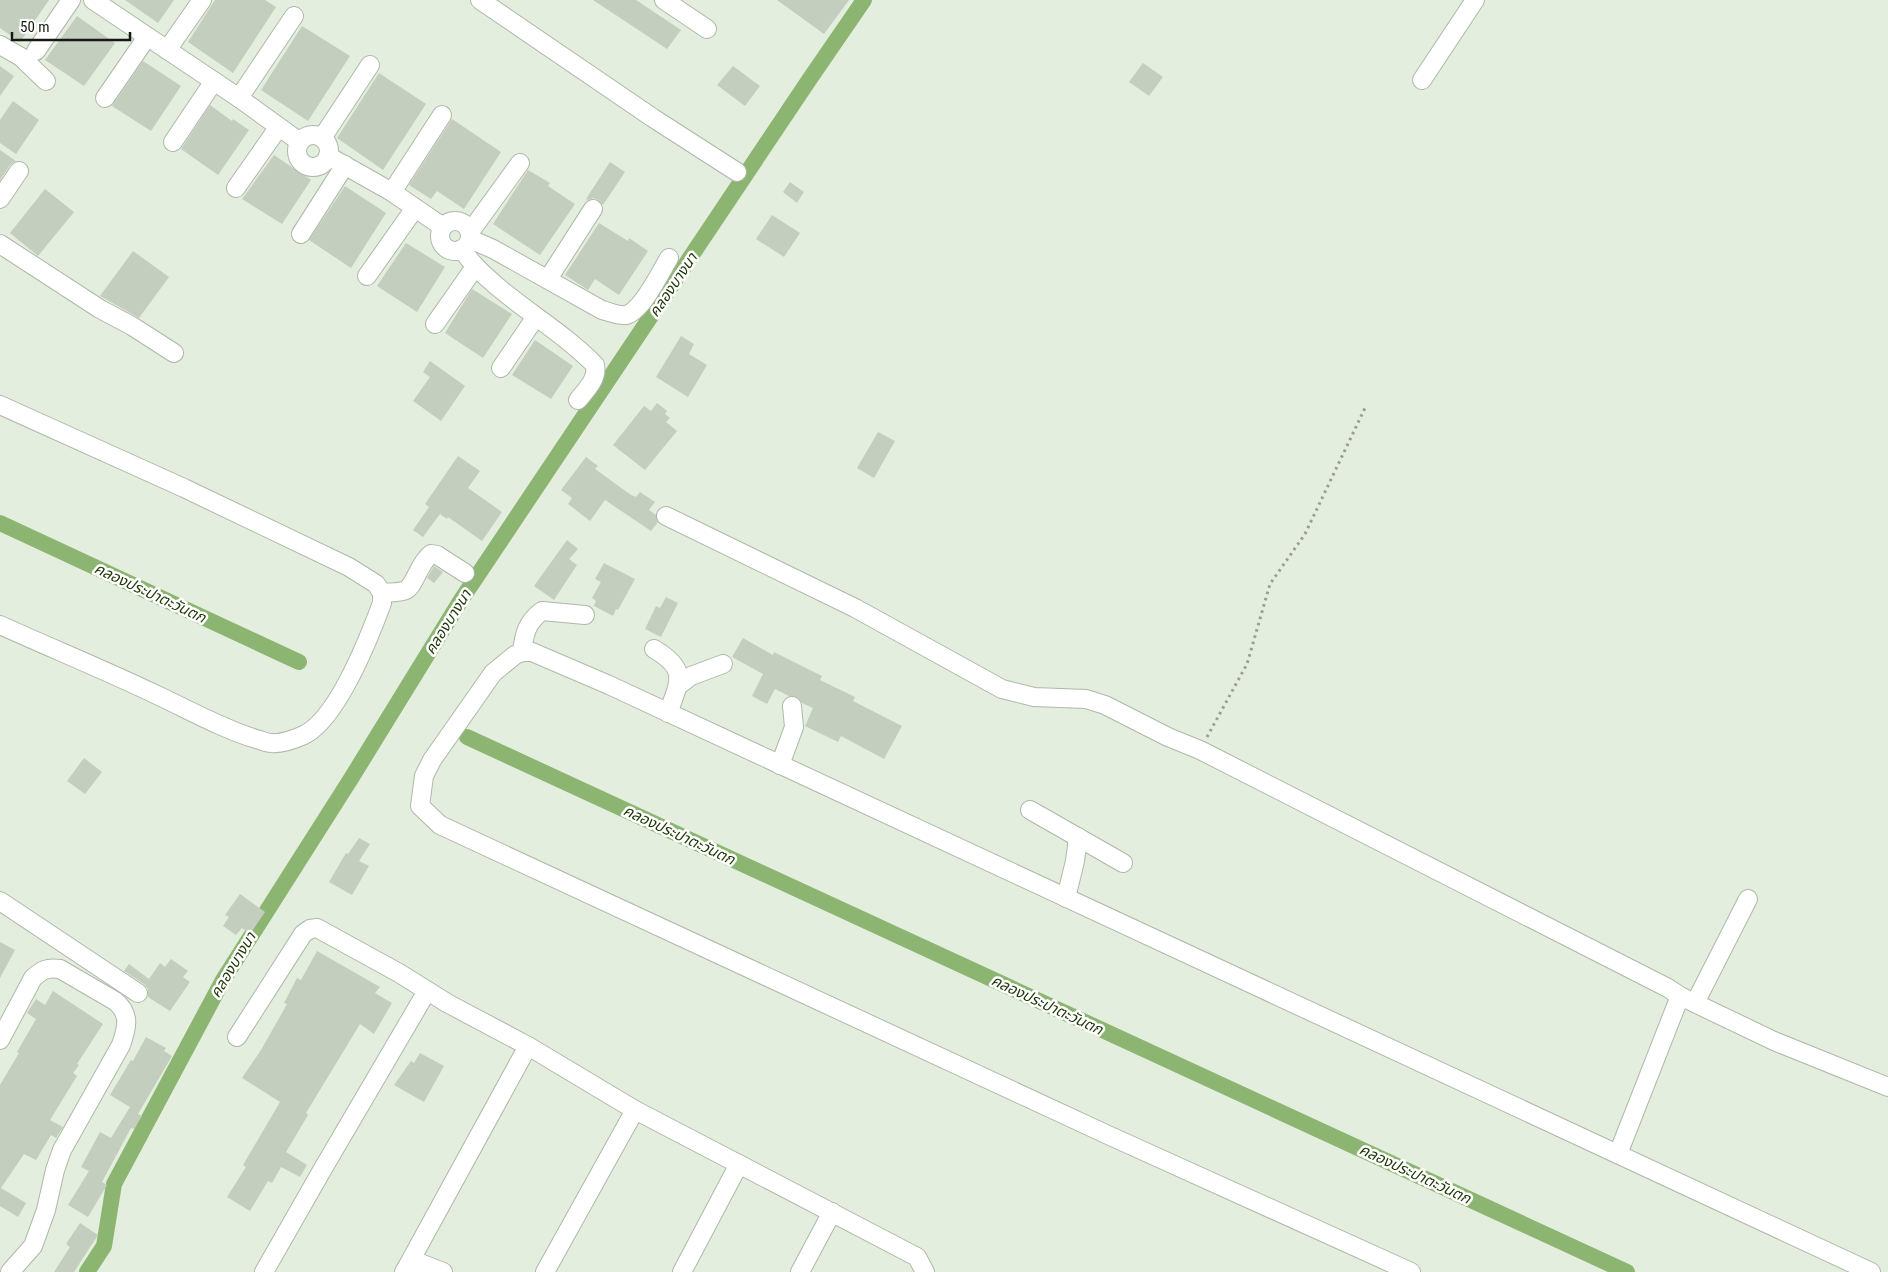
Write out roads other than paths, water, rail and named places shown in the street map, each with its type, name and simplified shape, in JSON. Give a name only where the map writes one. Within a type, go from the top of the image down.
[{"type":"street","points":[[36,52],[71,0]]},
{"type":"street","points":[[93,0],[239,98],[278,128],[300,142]]},
{"type":"street","points":[[168,50],[202,0]]},
{"type":"street","points":[[480,0],[653,118],[737,172]]},
{"type":"street","points":[[664,0],[707,29]]},
{"type":"street","points":[[1422,80],[1475,0]]},
{"type":"street","points":[[239,98],[294,16]]},
{"type":"street","points":[[105,98],[147,36]]},
{"type":"street","points":[[0,45],[20,57],[46,81]]},
{"type":"street","points":[[322,138],[370,65]]},
{"type":"street","points":[[173,142],[214,81]]},
{"type":"street","points":[[392,192],[442,115]]},
{"type":"street","points":[[236,188],[278,128]]},
{"type":"street","points":[[310,136],[322,138],[328,146],[328,156],[319,166],[306,165],[298,155],[297,148],[300,142],[310,136]]},
{"type":"street","points":[[328,156],[392,192],[443,227],[455,221],[467,226],[467,240],[475,267],[535,318],[562,336],[595,365],[594,378],[578,400]]},
{"type":"street","points":[[467,240],[520,163]]},
{"type":"street","points":[[301,234],[345,165]]},
{"type":"street","points":[[0,198],[19,171]]},
{"type":"street","points":[[368,276],[414,208]]},
{"type":"street","points":[[548,279],[593,209]]},
{"type":"street","points":[[467,240],[493,249],[602,310],[625,315],[635,311],[639,306],[670,258]]},
{"type":"street","points":[[0,244],[100,309],[174,352]]},
{"type":"street","points":[[435,324],[475,267]]},
{"type":"street","points":[[501,368],[535,318]]},
{"type":"street","points":[[0,405],[314,549],[362,574],[376,584],[382,593],[382,603],[356,665],[340,696],[324,718],[304,735],[287,741],[272,743],[239,734],[0,625]]},
{"type":"street","points":[[666,516],[856,608],[1002,689],[1034,697],[1086,699],[1105,705],[1168,737],[1200,750],[1312,809],[1668,988],[1688,1000],[1774,1041],[1888,1087]]},
{"type":"street","points":[[382,593],[406,590],[412,584],[424,559],[431,554],[437,555],[465,573]]},
{"type":"street","points":[[522,652],[528,624],[542,611],[585,615]]},
{"type":"street","points":[[654,649],[674,664],[678,673],[679,685],[668,714]]},
{"type":"street","points":[[1411,1272],[1099,1131],[440,825],[420,806],[424,776],[432,760],[493,673],[504,662],[522,652],[532,652],[609,685],[1871,1272]]},
{"type":"street","points":[[679,685],[691,676],[723,664]]},
{"type":"street","points":[[780,765],[792,737],[794,727],[792,706]]},
{"type":"street","points":[[1030,810],[1123,863]]},
{"type":"street","points":[[1066,898],[1075,862],[1078,838]]},
{"type":"street","points":[[1618,1154],[1688,1000],[1748,900]]},
{"type":"street","points":[[0,901],[138,993]]},
{"type":"street","points":[[237,1037],[303,934],[310,929],[317,928],[399,973],[427,992],[528,1046],[635,1110],[917,1257],[925,1272]]},
{"type":"street","points":[[0,1040],[33,978],[42,970],[50,968],[60,969],[115,1001],[123,1008],[127,1020],[126,1032],[121,1045],[62,1150],[55,1170],[46,1210],[33,1246],[10,1272]]},
{"type":"street","points":[[264,1272],[320,1172],[427,992]]},
{"type":"street","points":[[405,1269],[528,1046]]},
{"type":"street","points":[[545,1272],[635,1110]]},
{"type":"street","points":[[682,1272],[739,1164]]},
{"type":"street","points":[[800,1272],[832,1212]]},
{"type":"street","points":[[405,1269],[420,1263],[443,1272]]},
{"type":"waterway","name":"คลองบางนา","points":[[87,1272],[104,1246],[114,1184],[223,980],[352,777],[461,600],[864,0]]},
{"type":"waterway","name":"คลองประปาตะวันตก","points":[[0,523],[299,662]]},
{"type":"waterway","name":"คลองประปาตะวันตก","points":[[467,737],[1627,1272]]}]
